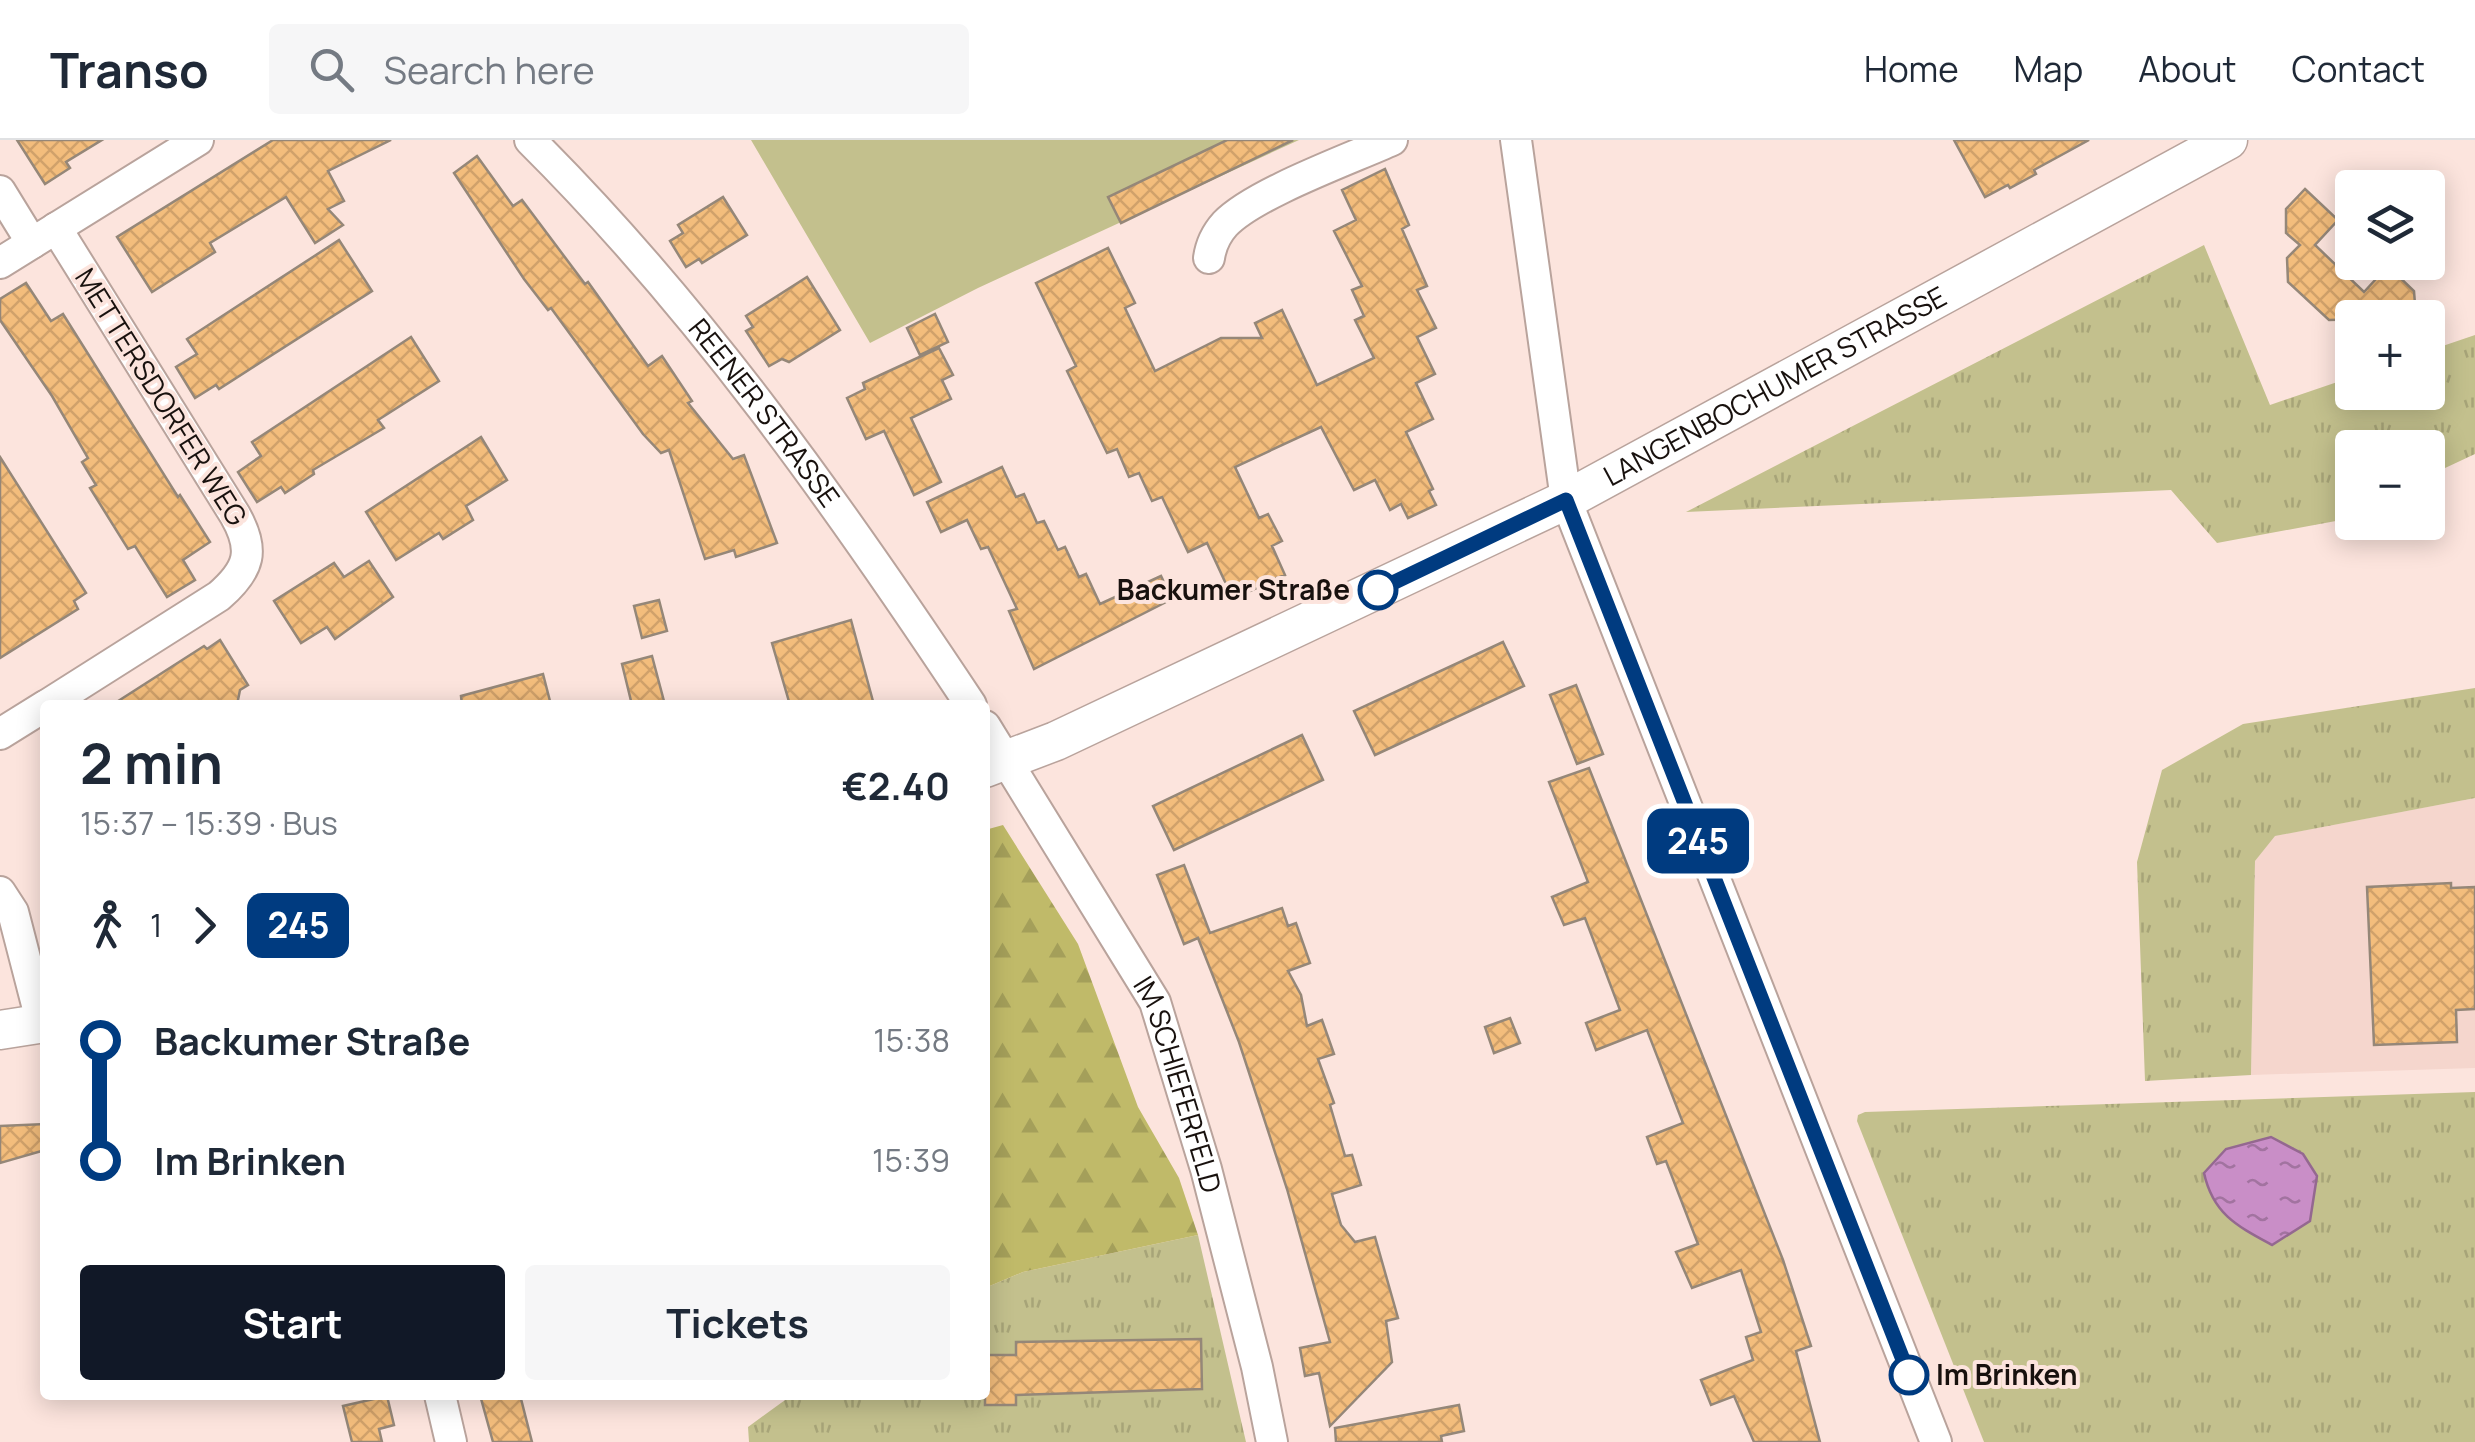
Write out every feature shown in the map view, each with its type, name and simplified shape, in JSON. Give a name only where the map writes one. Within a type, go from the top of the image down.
[{"type":"street","points":[[0,263],[198,140]]},
{"type":"street","name":"REENER STRASSE","points":[[530,140],[657,276],[801,459],[968,700]]},
{"type":"street","points":[[1209,258],[1215,237],[1233,217],[1257,202],[1392,140]]},
{"type":"street","points":[[1516,140],[1566,500],[1936,1442]]},
{"type":"street","name":"LANGENBOCHUMER STRASSE","points":[[997,765],[1566,500],[2228,140]]},
{"type":"street","points":[[0,191],[44,236]]},
{"type":"street","name":"METTERSDORFER WEG","points":[[44,236],[236,515],[247,536],[249,553],[232,583],[219,596],[55,700]]},
{"type":"street","name":"METTERSDORFER WEG","points":[[0,734],[40,710]]},
{"type":"street","name":"IM SCHIEFERFELD","points":[[997,765],[1155,1002],[1210,1186],[1258,1367],[1272,1442]]},
{"type":"street","points":[[0,892],[13,912],[40,1010]]},
{"type":"street","points":[[0,1030],[40,1025]]},
{"type":"street","points":[[441,1400],[451,1442]]},
{"type":"shaded area","points":[[2475,798],[2475,1068],[2251,1075],[2255,861],[2274,836]]},
{"type":"green space","points":[[751,140],[1299,140],[978,288],[870,343]]},
{"type":"green space","points":[[2204,245],[2270,405],[2335,383],[2335,410],[2445,410],[2445,345],[2475,335],[2475,454],[2445,468],[2445,430],[2335,430],[2335,521],[2217,543],[2171,490],[1686,512]]},
{"type":"green space","points":[[2475,688],[2475,798],[2275,836],[2255,861],[2251,1075],[2145,1081],[2137,862],[2162,770],[2243,724]]},
{"type":"green space","points":[[1003,825],[1078,944],[1138,1107],[1179,1178],[1198,1235],[1023,1272],[990,1286],[990,829]]},
{"type":"green space","points":[[2475,1092],[2475,1442],[1984,1442],[1857,1121],[1858,1115],[1865,1112]]},
{"type":"green space","points":[[1198,1235],[1246,1442],[749,1442],[748,1427],[785,1400],[990,1400],[990,1286],[1023,1272]]},
{"type":"water","points":[[2271,1137],[2303,1154],[2317,1176],[2310,1221],[2272,1245],[2237,1225],[2220,1209],[2204,1173],[2226,1149]]},
{"type":"building","points":[[17,140],[102,140],[66,162],[70,168],[45,184]]},
{"type":"building","points":[[273,140],[391,140],[328,171],[344,201],[328,209],[343,225],[315,243],[286,197],[210,243],[215,252],[152,292],[117,237]]},
{"type":"building","points":[[1227,140],[1293,140],[1121,223],[1108,197]]},
{"type":"building","points":[[1954,140],[2089,140],[2034,170],[2036,174],[1985,197]]},
{"type":"building","points":[[477,156],[513,206],[522,200],[648,366],[662,356],[692,401],[688,403],[733,459],[744,455],[777,543],[736,557],[734,550],[705,559],[669,450],[661,453],[643,434],[551,308],[548,310],[524,279],[454,173]]},
{"type":"building","points":[[1385,169],[1409,225],[1402,229],[1427,286],[1417,290],[1436,328],[1417,337],[1435,374],[1416,383],[1433,419],[1406,432],[1433,489],[1429,491],[1436,505],[1408,518],[1401,504],[1390,510],[1375,480],[1354,490],[1321,427],[1235,467],[1259,518],[1268,514],[1282,541],[1272,546],[1285,575],[1233,599],[1207,543],[1188,552],[1162,497],[1152,501],[1139,473],[1129,477],[1117,449],[1107,453],[1067,371],[1076,366],[1036,283],[1108,248],[1135,303],[1125,308],[1155,371],[1221,338],[1262,338],[1255,323],[1282,310],[1317,385],[1374,358],[1355,320],[1364,316],[1352,290],[1362,286],[1334,231],[1356,220],[1342,190]]},
{"type":"building","points":[[2305,189],[2335,217],[2335,223],[2315,245],[2335,264],[2335,280],[2351,280],[2364,292],[2375,280],[2403,280],[2414,291],[2415,300],[2335,300],[2335,320],[2329,320],[2288,282],[2287,258],[2300,245],[2286,233],[2286,209]]},
{"type":"building","points":[[723,197],[747,235],[702,263],[699,259],[686,267],[670,241],[683,233],[678,225]]},
{"type":"building","points":[[339,240],[372,291],[219,389],[216,385],[195,398],[176,367],[197,354],[187,339]]},
{"type":"building","points":[[807,277],[840,330],[789,362],[782,359],[769,366],[746,331],[753,327],[746,316]]},
{"type":"building","points":[[26,283],[51,321],[63,314],[210,542],[183,560],[195,580],[167,597],[135,546],[128,549],[90,488],[96,485],[82,462],[88,458],[0,320],[0,299]]},
{"type":"building","points":[[935,314],[948,342],[920,355],[907,328]]},
{"type":"building","points":[[411,337],[439,381],[378,420],[384,428],[313,470],[314,474],[285,493],[281,487],[257,502],[238,472],[261,456],[252,442]]},
{"type":"building","points":[[939,348],[953,375],[942,380],[951,399],[911,418],[941,482],[914,495],[884,431],[866,439],[847,398],[865,389],[863,383]]},
{"type":"building","points":[[481,437],[507,480],[466,506],[473,520],[443,539],[439,533],[396,560],[366,512]]},
{"type":"building","points":[[0,457],[86,593],[74,601],[78,609],[0,658]]},
{"type":"building","points":[[1002,467],[1016,497],[1024,494],[1037,523],[1044,521],[1058,550],[1065,547],[1079,577],[1086,574],[1100,604],[1161,576],[1172,599],[1034,669],[1009,611],[1017,609],[988,547],[981,549],[967,520],[941,532],[927,502]]},
{"type":"building","points":[[369,561],[393,597],[335,639],[327,627],[301,643],[274,601],[334,563],[344,577]]},
{"type":"building","points":[[659,600],[667,631],[642,638],[634,606]]},
{"type":"building","points":[[851,620],[873,700],[789,700],[772,643]]},
{"type":"building","points":[[220,640],[248,685],[240,690],[238,700],[120,700],[204,646],[207,649]]},
{"type":"building","points":[[1503,642],[1524,686],[1375,755],[1354,711]]},
{"type":"building","points":[[652,656],[664,700],[631,700],[622,664]]},
{"type":"building","points":[[543,674],[550,700],[461,700],[461,696]]},
{"type":"building","points":[[1576,685],[1603,754],[1577,764],[1550,695]]},
{"type":"building","points":[[1302,735],[1323,780],[1174,850],[1153,806]]},
{"type":"building","points":[[1589,768],[1783,1260],[1811,1346],[1796,1351],[1820,1442],[1754,1442],[1734,1396],[1711,1405],[1701,1380],[1753,1360],[1746,1337],[1761,1332],[1741,1270],[1692,1288],[1676,1252],[1698,1244],[1666,1161],[1657,1164],[1647,1137],[1683,1123],[1647,1030],[1596,1050],[1586,1023],[1620,1010],[1585,918],[1564,925],[1552,897],[1588,882],[1549,782]]},
{"type":"building","points":[[1184,865],[1210,933],[1282,908],[1288,926],[1296,923],[1310,963],[1288,971],[1301,995],[1307,1026],[1322,1020],[1334,1054],[1318,1059],[1334,1103],[1330,1105],[1345,1156],[1352,1155],[1361,1185],[1332,1194],[1341,1225],[1355,1242],[1375,1237],[1398,1318],[1386,1321],[1392,1362],[1330,1426],[1319,1373],[1305,1376],[1300,1348],[1330,1342],[1287,1189],[1239,1042],[1198,938],[1184,944],[1157,875]]},
{"type":"building","points":[[2451,883],[2451,888],[2475,887],[2475,1009],[2456,1010],[2457,1042],[2374,1045],[2367,887]]},
{"type":"building","points":[[1510,1018],[1520,1043],[1494,1053],[1485,1027]]},
{"type":"building","points":[[40,1124],[40,1151],[0,1163],[0,1126]]},
{"type":"building","points":[[1201,1339],[1202,1389],[1016,1395],[1016,1405],[985,1405],[985,1400],[990,1400],[990,1355],[1016,1355],[1016,1342]]},
{"type":"building","points":[[388,1400],[394,1425],[379,1429],[382,1442],[352,1442],[343,1406]]},
{"type":"building","points":[[481,1400],[521,1400],[532,1442],[493,1442]]},
{"type":"building","points":[[1459,1405],[1464,1431],[1441,1436],[1442,1442],[1336,1442],[1335,1428]]},
{"type":"bus line","name":"245","points":[[1378,590],[1566,500],[1909,1375]]},
{"type":"place","name":"Backumer Straße","points":[[1378,590]]},
{"type":"place","name":"Im Brinken","points":[[1909,1375]]}]
